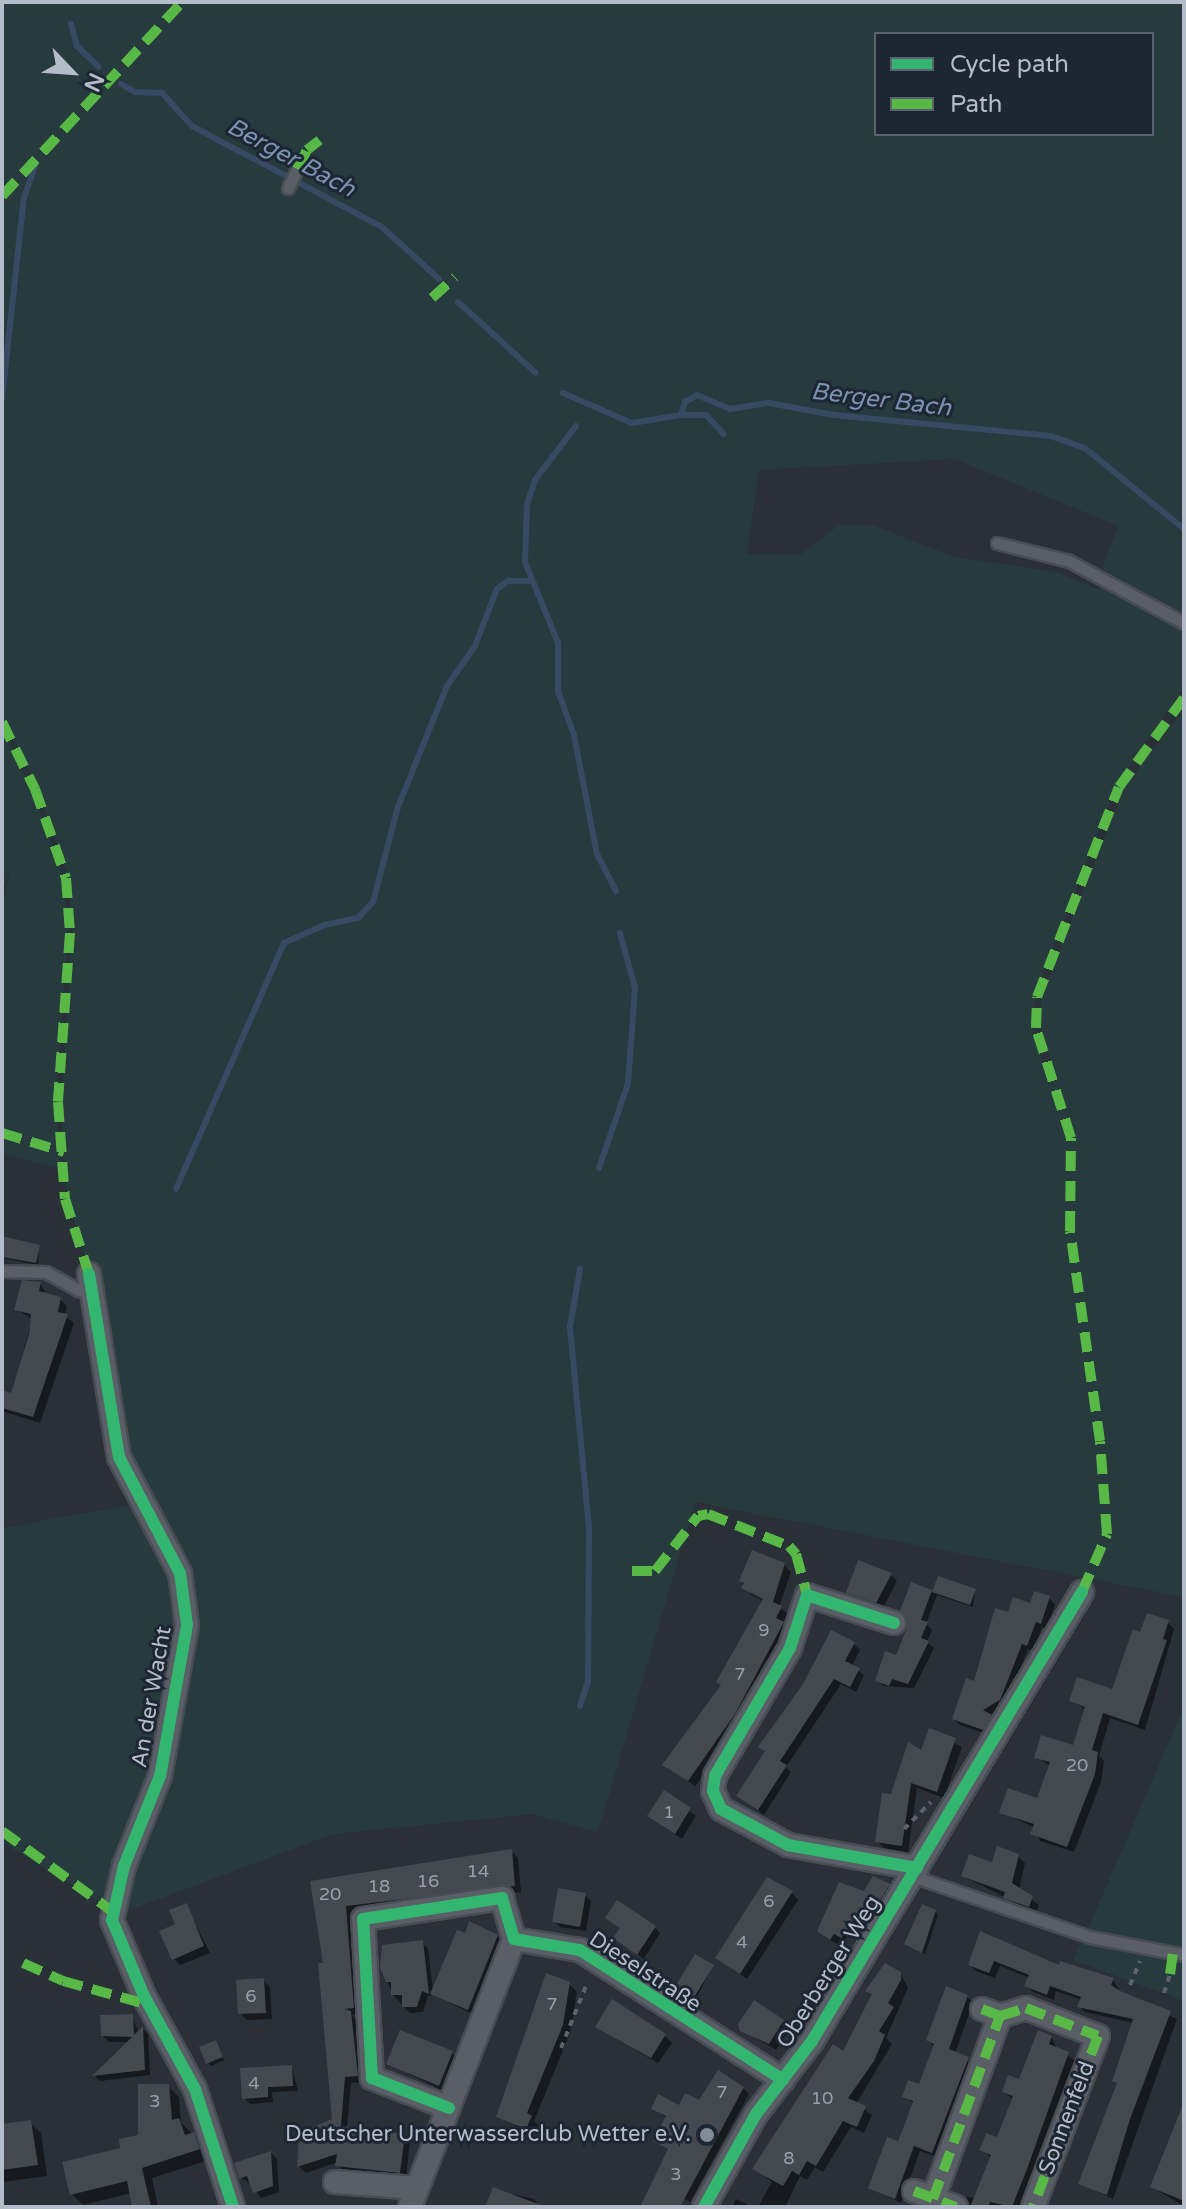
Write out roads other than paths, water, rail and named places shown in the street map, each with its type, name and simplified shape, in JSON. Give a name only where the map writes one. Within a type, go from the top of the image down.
[{"type":"street","name":"An der Wacht","points":[[91,1282],[119,1457],[180,1573],[187,1625],[160,1776],[124,1866],[112,1920],[144,1996],[195,2089],[233,2207]]},
{"type":"street","name":"Oberberger Weg","points":[[704,2207],[756,2114],[812,2041],[1082,1592]]},
{"type":"street","points":[[894,1623],[807,1595],[790,1648],[715,1776],[713,1791],[721,1809],[788,1845],[914,1872]]},
{"type":"street","points":[[335,2182],[414,2198],[449,2108],[514,1939],[502,1898],[363,1919],[372,2078],[449,2108]]},
{"type":"street","name":"Dieselstraße","points":[[514,1939],[580,1950],[783,2080]]},
{"type":"street","name":"Sonnenfeld","points":[[956,2207],[923,2195],[991,2012],[1026,2008],[1098,2036],[1033,2207]]},
{"type":"lane","points":[[288,188],[297,169]]},
{"type":"lane","points":[[997,543],[1069,561],[1184,623]]},
{"type":"lane","points":[[2,1271],[46,1272],[79,1290],[91,1282]]},
{"type":"lane","points":[[914,1872],[1090,1937],[1184,1955]]},
{"type":"waterway","name":"Berger Bach","points":[[71,24],[77,46],[99,67]]},
{"type":"waterway","name":"Berger Bach","points":[[121,84],[135,92],[162,93],[192,126],[382,227],[439,279]]},
{"type":"waterway","points":[[2,399],[24,198],[35,166]]},
{"type":"waterway","name":"Berger Bach","points":[[458,302],[536,373]]},
{"type":"waterway","name":"Berger Bach","points":[[563,393],[632,423],[681,415],[685,402],[697,395],[730,409],[769,403],[834,415],[1051,436],[1086,449],[1184,529]]},
{"type":"waterway","points":[[681,415],[706,415],[724,434]]},
{"type":"waterway","points":[[576,426],[535,480],[527,505],[525,562],[558,643],[558,691],[574,735],[597,854],[616,891]]},
{"type":"waterway","points":[[176,1189],[284,943],[324,925],[358,918],[373,902],[398,807],[447,686],[475,646],[497,589],[508,581],[529,581]]},
{"type":"waterway","points":[[599,1168],[628,1084],[635,988],[620,933]]},
{"type":"waterway","points":[[580,1269],[570,1327],[589,1528],[588,1682],[580,1706]]},
{"type":"place","name":"Deutscher Unterwasserclub Wetter e.V.","points":[[707,2135]]}]
